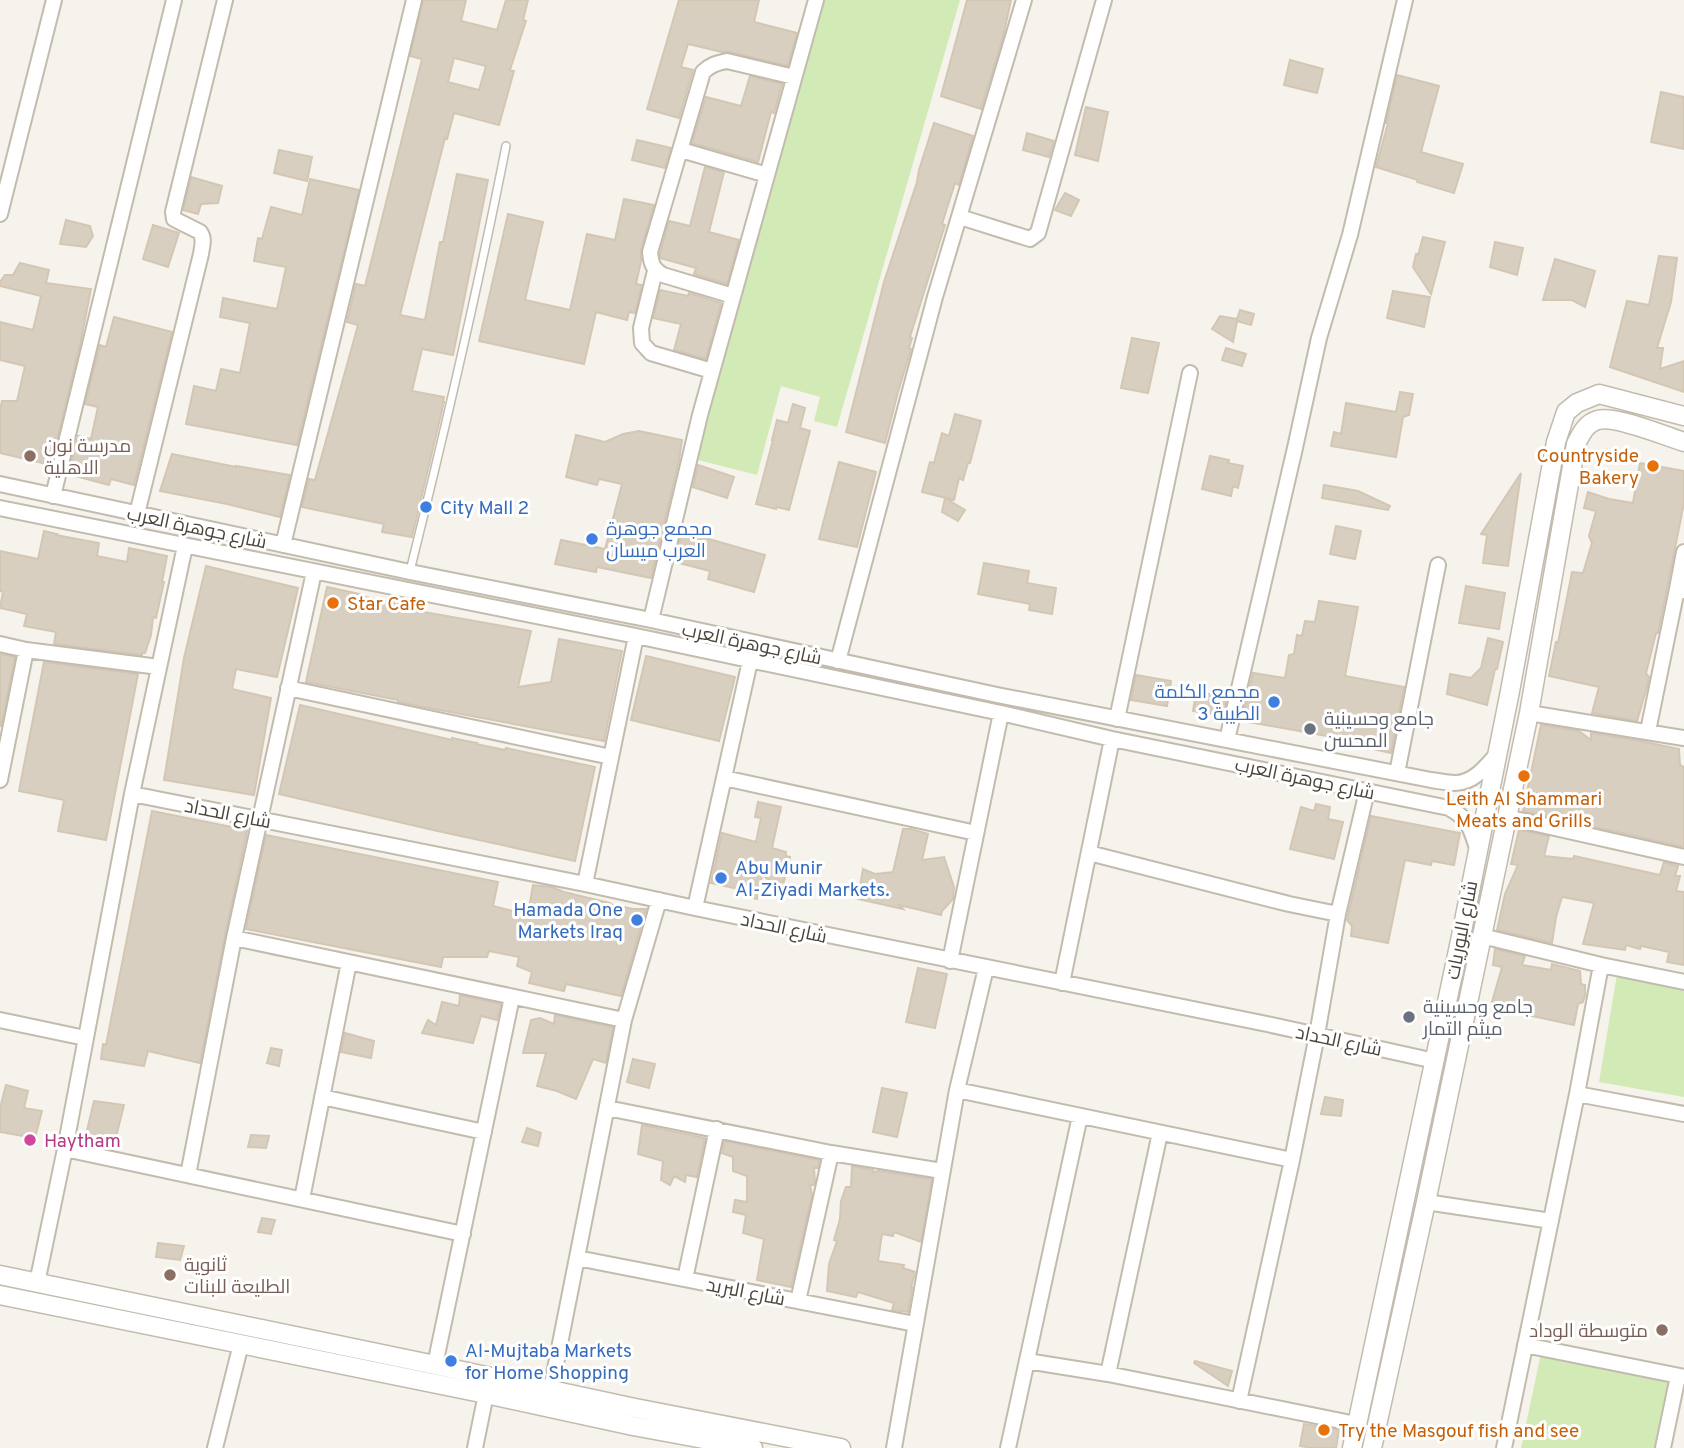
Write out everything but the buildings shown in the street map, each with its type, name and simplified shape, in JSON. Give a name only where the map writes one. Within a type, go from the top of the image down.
[{"type":"street","points":[[0,214],[54,0]]},
{"type":"street","points":[[53,496],[174,0]]},
{"type":"street","points":[[137,514],[203,241],[200,232],[174,219],[173,212],[225,0]]},
{"type":"street","points":[[283,545],[414,0]]},
{"type":"street","points":[[651,620],[696,428],[816,0]]},
{"type":"street","points":[[838,661],[935,297],[1024,0]]},
{"type":"street","points":[[960,217],[1030,239],[1038,233],[1104,0]]},
{"type":"street","points":[[1227,740],[1319,338],[1350,235],[1405,0]]},
{"type":"street","points":[[733,296],[655,271],[650,262],[650,252],[703,72],[708,67],[727,61],[794,77]]},
{"type":"street","points":[[681,149],[767,175]]},
{"type":"street","points":[[655,271],[641,328],[642,343],[651,352],[712,370]]},
{"type":"street","points":[[1117,719],[1190,373]]},
{"type":"street","name":"شارع البوريات","points":[[1352,1448],[1435,1061],[1556,442],[1566,412],[1577,403],[1599,394],[1684,416]]},
{"type":"street","name":"شارع البوريات","points":[[1372,1448],[1529,713],[1576,444],[1584,429],[1596,420],[1609,419],[1684,442]]},
{"type":"street","name":"شارع جوهرة العرب","points":[[0,484],[1117,719],[1396,773],[1455,783],[1467,781],[1487,766],[1497,754]]},
{"type":"street","name":"شارع جوهرة العرب","points":[[0,508],[636,636],[1112,739],[1449,808],[1460,814],[1470,825],[1478,848]]},
{"type":"street","points":[[1538,542],[1548,547],[1559,542]]},
{"type":"street","points":[[37,1283],[132,794],[185,546]]},
{"type":"street","points":[[1648,731],[1680,590],[1684,552]]},
{"type":"street","points":[[1396,773],[1438,565]]},
{"type":"street","points":[[188,1175],[234,938],[314,572]]},
{"type":"street","points":[[1529,589],[1541,582],[1547,584],[1551,590]]},
{"type":"street","points":[[585,884],[636,636]]},
{"type":"street","points":[[0,644],[26,650],[159,667]]},
{"type":"street","points":[[0,780],[26,650]]},
{"type":"street","points":[[695,908],[750,661]]},
{"type":"street","points":[[288,688],[611,757]]},
{"type":"street","points":[[950,961],[1001,713]]},
{"type":"street","points":[[1529,713],[1684,738]]},
{"type":"street","points":[[1062,983],[1112,739]]},
{"type":"street","points":[[724,778],[976,833]]},
{"type":"street","points":[[1239,1401],[1292,1160],[1338,914],[1367,791]]},
{"type":"street","name":"شارع الحداد","points":[[132,794],[585,884],[1435,1061]]},
{"type":"street","points":[[1506,817],[1684,857]]},
{"type":"street","points":[[1089,853],[1338,914]]},
{"type":"street","points":[[551,1389],[624,1020],[659,900]]},
{"type":"street","points":[[1482,936],[1684,982]]},
{"type":"street","points":[[234,938],[624,1020]]},
{"type":"street","points":[[302,1199],[349,962]]},
{"type":"street","points":[[1504,1448],[1601,965]]},
{"type":"street","points":[[894,1448],[957,1090],[986,968]]},
{"type":"street","points":[[436,1364],[512,997]]},
{"type":"street","points":[[0,1020],[85,1038]]},
{"type":"street","points":[[957,1090],[1292,1160]]},
{"type":"street","points":[[1577,1094],[1684,1114]]},
{"type":"street","points":[[322,1097],[484,1132]]},
{"type":"street","points":[[607,1108],[831,1153],[942,1171]]},
{"type":"street","points":[[1008,1448],[1080,1116]]},
{"type":"street","points":[[685,1279],[716,1129]]},
{"type":"street","points":[[1108,1374],[1160,1133]]},
{"type":"street","points":[[65,1149],[463,1234]]},
{"type":"street","points":[[798,1301],[831,1153]]},
{"type":"street","points":[[1405,1199],[1415,1205],[1426,1202],[1551,1221]]},
{"type":"street","points":[[1396,1240],[1408,1237],[1417,1243]]},
{"type":"street","name":"شارع البريد","points":[[577,1258],[915,1324]]},
{"type":"street","points":[[0,1275],[551,1389],[634,1417]]},
{"type":"street","points":[[0,1295],[486,1394],[841,1448]]},
{"type":"street","points":[[215,1448],[241,1344]]},
{"type":"street","points":[[1525,1345],[1681,1377],[1663,1448]]},
{"type":"street","points":[[1027,1360],[1356,1424]]},
{"type":"street","points":[[475,1448],[486,1394]]},
{"type":"street","points":[[677,1425],[725,1445],[753,1448]]},
{"type":"lane","points":[[410,572],[484,258],[506,146]]},
{"type":"green space","points":[[822,0],[960,0],[837,427],[814,421],[820,397],[781,386],[757,475],[694,459]]},
{"type":"green space","points":[[1618,968],[1684,982],[1684,1097],[1599,1082]]},
{"type":"green space","points":[[1541,1353],[1670,1380],[1657,1448],[1521,1448]]},
{"type":"place","name":"مدرسة نون الاهلية","points":[[30,456]]},
{"type":"place","name":"Countryside Bakery","points":[[1653,466]]},
{"type":"place","name":"City Mall 2","points":[[426,507]]},
{"type":"place","name":"مجمع جوهرة العرب ميسان","points":[[592,539]]},
{"type":"place","name":"Star Cafe","points":[[333,603]]},
{"type":"place","name":"مجمع الكلمة الطيبة 3","points":[[1274,702]]},
{"type":"place","name":"جامع وحسينية المحسن","points":[[1310,729]]},
{"type":"place","name":"Leith Al Shammari Meats and Grills","points":[[1524,776]]},
{"type":"place","name":"Abu Munir Al-Ziyadi Markets.","points":[[721,878]]},
{"type":"place","name":"Hamada One Markets Iraq","points":[[637,920]]},
{"type":"place","name":"جامع وحسينية ميثم التمار","points":[[1409,1017]]},
{"type":"place","name":"Haytham","points":[[30,1140]]},
{"type":"place","name":"ثانوية الطليعة للبنات","points":[[170,1275]]},
{"type":"place","name":"متوسطة الوداد","points":[[1662,1330]]},
{"type":"place","name":"Al-Mujtaba Markets for Home Shopping","points":[[451,1361]]},
{"type":"place","name":"Try the Masgouf fish and see","points":[[1324,1430]]}]
